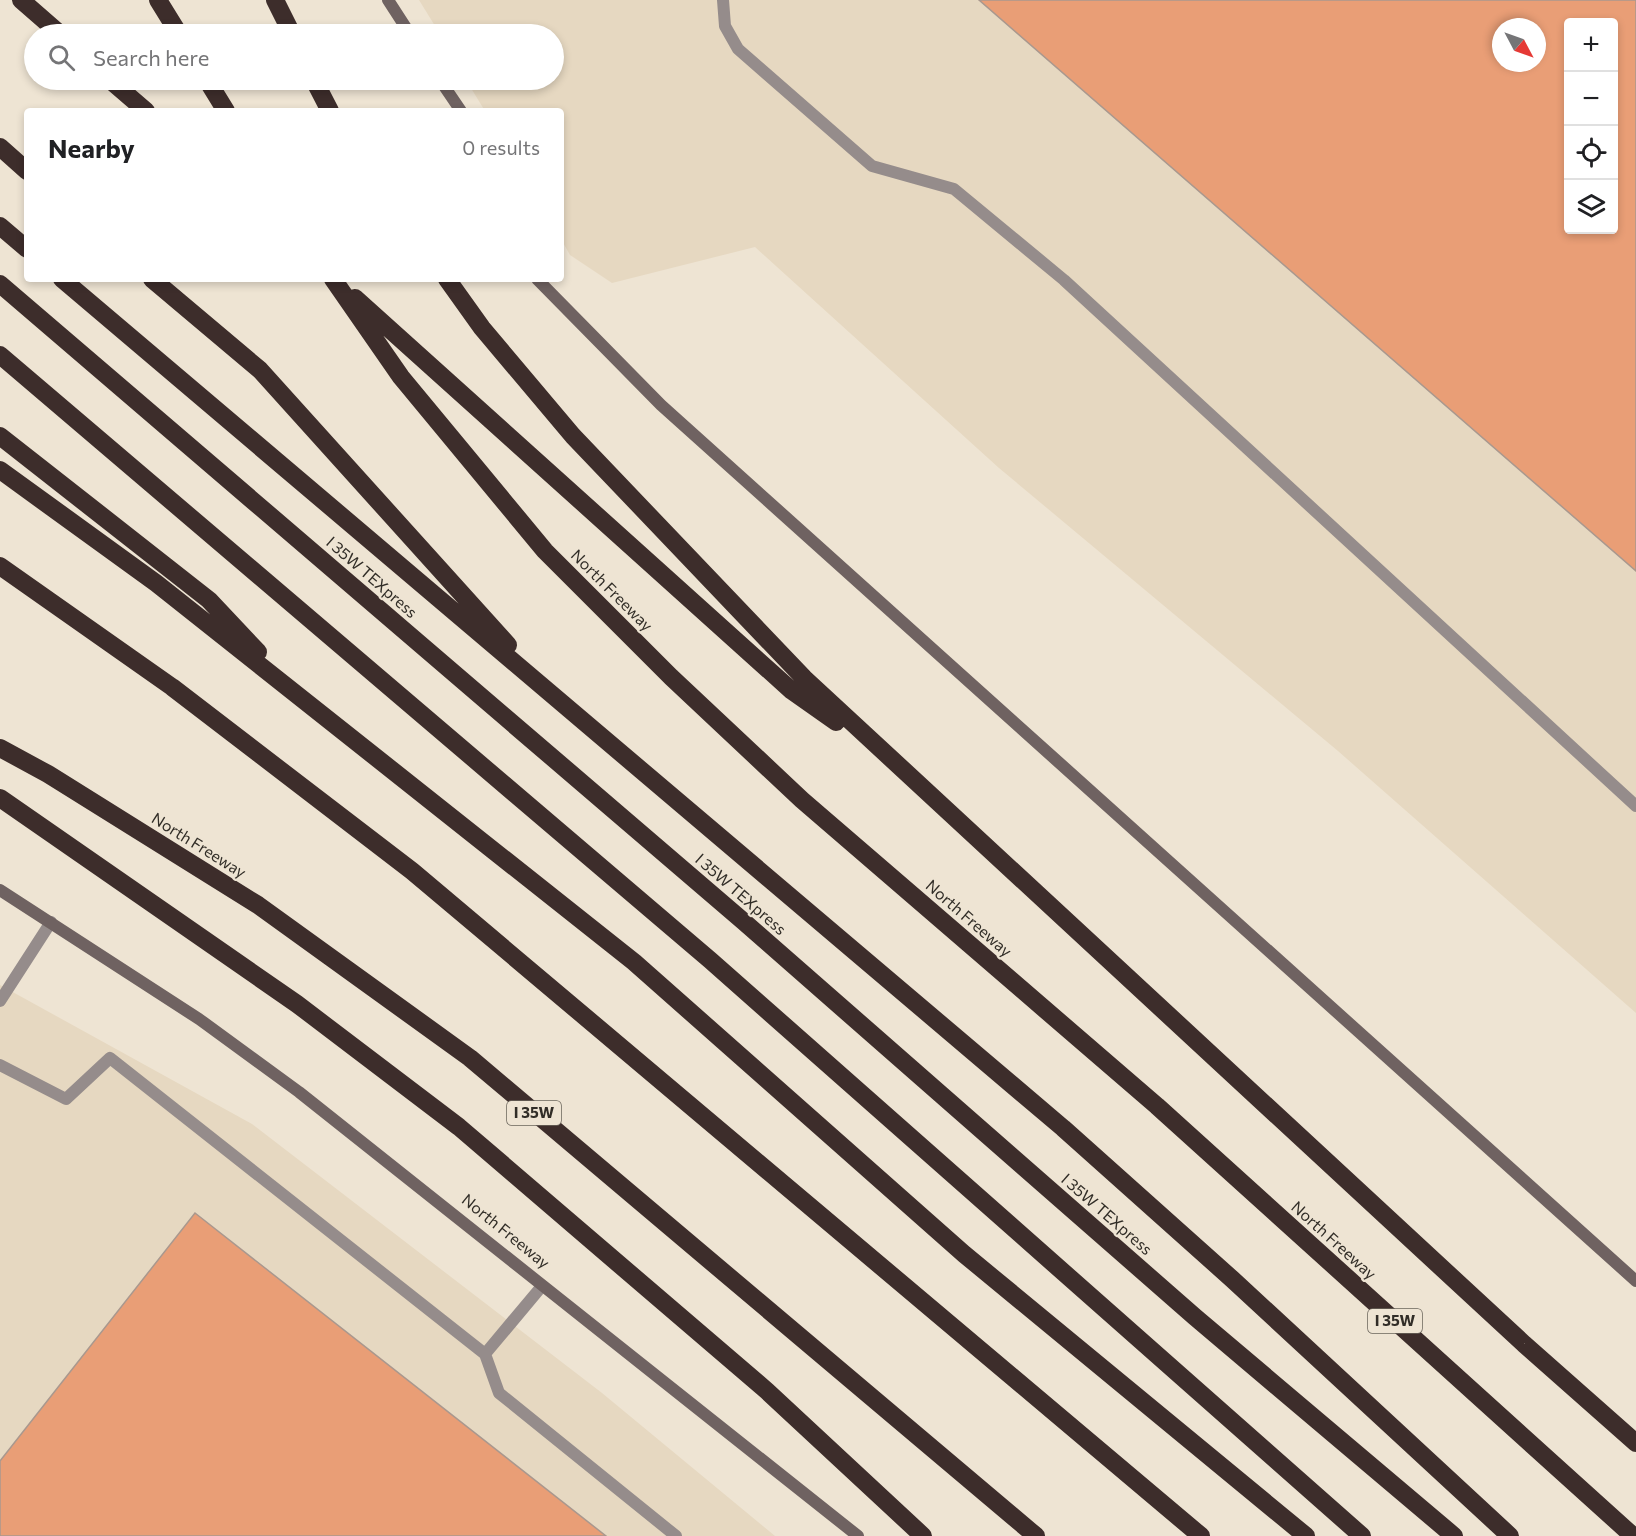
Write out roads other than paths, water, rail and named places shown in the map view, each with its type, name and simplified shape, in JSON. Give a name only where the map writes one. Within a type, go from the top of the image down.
[{"type":"highway","points":[[21,0],[49,24]]},
{"type":"highway","points":[[158,0],[173,24]]},
{"type":"highway","points":[[275,0],[287,24]]},
{"type":"highway","points":[[122,90],[143,108]]},
{"type":"highway","points":[[213,90],[224,108]]},
{"type":"highway","points":[[320,90],[329,108]]},
{"type":"highway","points":[[0,147],[24,168]]},
{"type":"highway","points":[[0,226],[24,246]]},
{"type":"highway","points":[[66,282],[1063,1128],[1232,1279],[1510,1536]]},
{"type":"highway","points":[[156,282],[260,370],[556,698]]},
{"type":"highway","name":"North Freeway","points":[[335,282],[401,377],[545,551],[671,677],[802,800],[1157,1106],[1633,1536]]},
{"type":"highway","points":[[336,282],[798,685],[888,758],[1498,1320],[1636,1443]]},
{"type":"highway","points":[[449,282],[482,328],[573,436],[798,685]]},
{"type":"highway","name":"I 35W TEXpress","points":[[0,284],[743,921],[1204,1324],[1454,1536]]},
{"type":"highway","points":[[0,355],[710,960],[1362,1536]]},
{"type":"highway","points":[[0,435],[209,600],[296,693]]},
{"type":"highway","points":[[0,470],[156,583],[634,962],[964,1254],[1306,1536]]},
{"type":"highway","points":[[0,566],[172,687],[412,871],[1201,1536]]},
{"type":"highway","name":"North Freeway","points":[[0,748],[48,774],[258,905],[470,1058],[1036,1536]]},
{"type":"highway","points":[[0,798],[297,1004],[459,1127],[767,1391],[922,1536]]},
{"type":"main road","points":[[388,0],[404,24]]},
{"type":"main road","points":[[446,90],[458,108]]},
{"type":"main road","points":[[540,282],[670,413],[1636,1281]]},
{"type":"main road","name":"North Freeway","points":[[0,890],[199,1019],[300,1092],[858,1536]]},
{"type":"lane","points":[[723,0],[725,26],[738,50],[872,166],[954,189],[1064,280],[1636,806]]},
{"type":"lane","points":[[0,1000],[51,922]]},
{"type":"lane","points":[[0,1065],[66,1099],[110,1058],[486,1354],[499,1393],[676,1536]]},
{"type":"lane","points":[[486,1354],[542,1286]]}]
